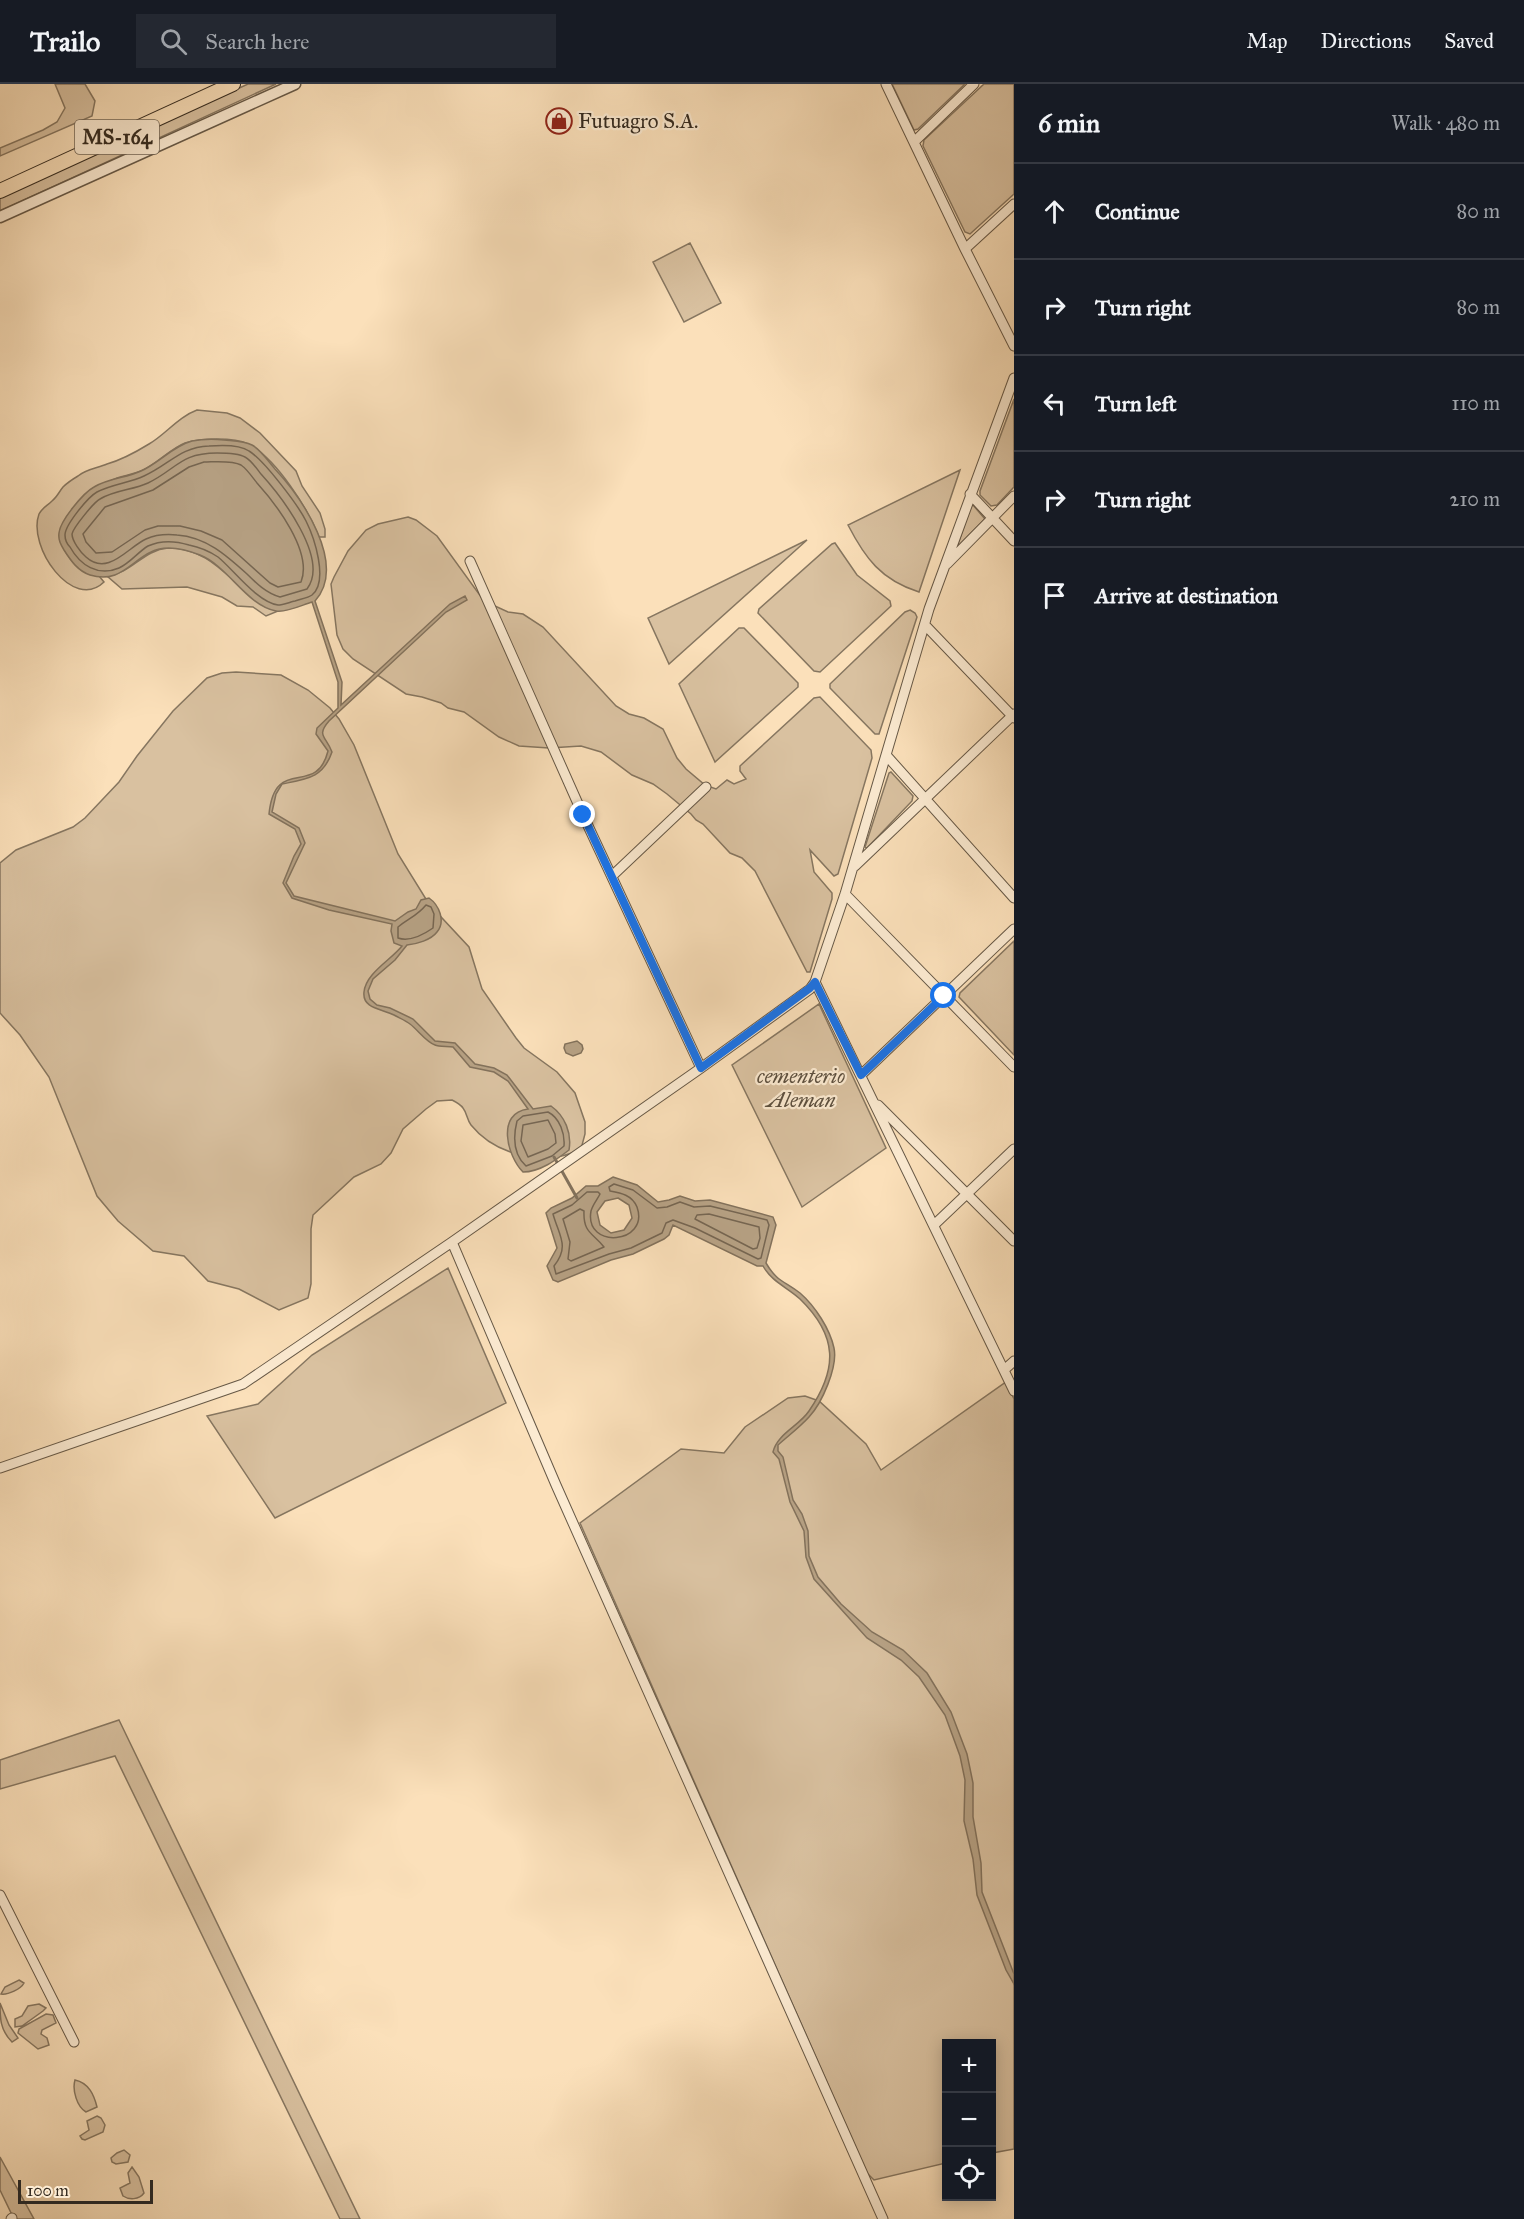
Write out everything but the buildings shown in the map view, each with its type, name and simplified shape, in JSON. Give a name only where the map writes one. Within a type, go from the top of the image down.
[{"type":"main road","name":"MS-164","points":[[0,191],[233,84]]},
{"type":"street","points":[[0,217],[295,84]]},
{"type":"street","points":[[886,84],[1014,346]]},
{"type":"street","points":[[914,142],[974,84]]},
{"type":"street","points":[[965,249],[1014,204]]},
{"type":"street","points":[[0,1467],[243,1384],[452,1242],[701,1068],[810,988],[815,982],[854,867],[925,625],[970,494],[1014,378]]},
{"type":"street","points":[[970,494],[1014,541]]},
{"type":"street","points":[[945,566],[1014,496]]},
{"type":"street","points":[[470,561],[701,1068]]},
{"type":"street","points":[[854,867],[1013,716],[925,625]]},
{"type":"street","points":[[886,755],[1014,898]]},
{"type":"street","points":[[612,876],[706,787]]},
{"type":"street","points":[[845,894],[1014,1067]]},
{"type":"street","points":[[861,1075],[1014,929]]},
{"type":"street","points":[[815,982],[1014,1390]]},
{"type":"street","points":[[872,1099],[1014,1241]]},
{"type":"street","points":[[934,1225],[1014,1149]]},
{"type":"street","points":[[452,1242],[560,1496],[883,2219]]},
{"type":"street","points":[[1004,1370],[1014,1361]]},
{"type":"street","points":[[0,1895],[74,2042]]},
{"type":"green space","points":[[55,84],[85,84],[95,101],[92,116],[0,156],[0,148],[57,122],[65,108]]},
{"type":"green space","points":[[248,84],[276,84],[0,211],[0,197]]},
{"type":"green space","points":[[892,84],[965,84],[918,129],[914,130]]},
{"type":"green space","points":[[984,84],[1014,84],[1014,194],[970,234],[965,232],[923,146],[924,140]]},
{"type":"green space","points":[[690,243],[721,303],[684,322],[653,262]]},
{"type":"green space","points":[[1014,399],[1014,487],[997,505],[991,506],[980,495],[980,491]]},
{"type":"green space","points":[[197,410],[227,413],[240,418],[260,433],[296,471],[302,486],[320,513],[325,537],[319,537],[290,485],[259,451],[248,444],[234,440],[191,441],[137,473],[106,483],[74,508],[62,530],[62,542],[67,554],[77,566],[84,572],[99,576],[104,582],[92,589],[79,589],[67,582],[55,572],[40,543],[37,528],[40,512],[65,486],[81,474],[139,450]]},
{"type":"green space","points":[[960,470],[919,592],[894,581],[868,558],[848,525]]},
{"type":"green space","points":[[973,505],[985,519],[957,547],[971,506]]},
{"type":"green space","points":[[408,517],[416,520],[437,536],[484,601],[508,612],[523,614],[543,627],[616,706],[663,729],[677,758],[705,785],[716,789],[727,780],[734,784],[746,779],[740,771],[740,766],[814,698],[820,697],[871,750],[872,758],[838,874],[834,876],[810,850],[814,872],[832,893],[832,899],[810,972],[807,972],[755,871],[742,858],[730,853],[703,824],[653,784],[632,775],[601,752],[581,746],[549,748],[519,746],[499,737],[464,712],[422,697],[406,694],[353,659],[343,649],[337,635],[331,584],[334,577],[348,551],[366,530],[378,524]]},
{"type":"green space","points":[[807,540],[669,664],[648,618]]},
{"type":"green space","points":[[835,543],[857,575],[890,601],[891,606],[820,672],[814,671],[758,613],[759,609]]},
{"type":"green space","points":[[168,548],[186,550],[201,556],[263,604],[278,611],[266,616],[253,607],[237,606],[222,597],[187,587],[122,589],[107,576],[123,571],[151,553]]},
{"type":"green space","points":[[910,610],[917,617],[879,734],[875,734],[830,688],[830,684],[905,612]]},
{"type":"green space","points":[[739,628],[744,628],[798,683],[798,687],[715,762],[679,684]]},
{"type":"green space","points":[[222,673],[281,675],[308,690],[330,708],[339,719],[354,745],[398,854],[429,904],[469,947],[482,989],[516,1038],[524,1048],[557,1072],[575,1093],[585,1122],[581,1149],[553,1157],[523,1155],[508,1151],[482,1136],[471,1125],[464,1110],[457,1103],[452,1100],[437,1101],[403,1129],[391,1153],[381,1164],[354,1177],[313,1215],[311,1284],[308,1298],[279,1310],[239,1289],[208,1281],[184,1256],[153,1251],[118,1221],[97,1196],[49,1077],[20,1035],[0,1013],[0,863],[16,850],[73,827],[85,818],[119,782],[173,711],[207,678]]},
{"type":"green space","points":[[891,772],[913,796],[912,801],[867,848],[865,847]]},
{"type":"green space","points":[[1014,941],[1014,1055],[959,997],[960,993]]},
{"type":"green space","name":"cementerio Aleman","points":[[819,1004],[886,1148],[802,1207],[732,1065]]},
{"type":"green space","points":[[448,1268],[506,1403],[275,1518],[207,1416],[258,1404],[312,1355]]},
{"type":"green space","points":[[1006,1382],[1014,1399],[1014,2149],[996,2152],[996,2039],[942,2039],[942,2164],[874,2180],[867,2173],[580,1523],[681,1449],[724,1453],[745,1427],[788,1398],[805,1396],[819,1401],[866,1444],[881,1470]]},
{"type":"green space","points":[[119,1720],[360,2219],[340,2219],[115,1756],[0,1789],[0,1760]]},
{"type":"green space","points":[[19,1980],[24,1983],[20,1987],[11,1993],[1,1994],[5,1987]]},
{"type":"green space","points":[[0,2003],[9,2025],[18,2038],[12,2042],[3,2028]]},
{"type":"green space","points":[[39,2004],[46,2008],[22,2026],[15,2027],[15,2019],[22,2016],[28,2006]]},
{"type":"green space","points":[[46,2014],[53,2015],[56,2023],[42,2030],[41,2034],[47,2038],[49,2045],[38,2049],[18,2033],[19,2029]]},
{"type":"green space","points":[[75,2080],[90,2090],[97,2107],[86,2112],[83,2110],[75,2093]]},
{"type":"green space","points":[[97,2116],[105,2125],[103,2132],[85,2140],[82,2139],[80,2136],[89,2130],[87,2121]]},
{"type":"green space","points":[[124,2150],[130,2155],[128,2162],[116,2164],[112,2162],[111,2158]]},
{"type":"green space","points":[[0,2157],[34,2219],[14,2219],[0,2190]]},
{"type":"green space","points":[[132,2167],[139,2177],[144,2193],[134,2199],[123,2196],[120,2188],[130,2183],[128,2173]]},
{"type":"water","points":[[212,439],[246,443],[258,450],[297,496],[317,532],[324,550],[326,569],[324,586],[315,601],[342,682],[341,705],[450,604],[465,596],[467,600],[446,612],[329,721],[323,730],[323,736],[332,752],[328,761],[313,776],[282,784],[276,794],[272,812],[299,828],[305,843],[286,883],[294,896],[395,921],[416,909],[421,900],[429,898],[436,905],[441,918],[440,928],[424,941],[407,945],[395,960],[373,979],[368,991],[370,999],[377,1005],[390,1008],[413,1019],[435,1041],[455,1043],[475,1064],[494,1068],[507,1075],[533,1109],[551,1106],[556,1110],[564,1120],[568,1131],[569,1150],[542,1168],[523,1172],[517,1165],[509,1146],[508,1126],[511,1118],[518,1112],[528,1109],[508,1081],[494,1072],[470,1067],[453,1047],[432,1043],[408,1023],[366,1002],[364,992],[369,979],[402,946],[394,943],[392,924],[329,910],[292,898],[283,883],[301,844],[295,829],[269,814],[273,796],[279,786],[287,780],[315,773],[322,765],[328,751],[316,734],[317,728],[338,708],[338,682],[312,602],[284,611],[265,607],[246,594],[210,560],[176,548],[163,548],[151,552],[124,571],[109,577],[90,575],[75,565],[61,544],[59,533],[63,522],[89,490],[141,471],[185,443]]},
{"type":"water","points":[[577,1041],[582,1045],[581,1053],[573,1056],[566,1053],[565,1044]]},
{"type":"water","points":[[613,1177],[637,1185],[658,1202],[680,1196],[695,1201],[710,1200],[773,1217],[776,1225],[766,1263],[778,1278],[800,1293],[811,1304],[832,1341],[835,1356],[828,1384],[814,1411],[778,1445],[793,1500],[802,1514],[808,1531],[809,1556],[818,1577],[841,1604],[872,1632],[903,1650],[927,1673],[951,1712],[967,1754],[973,1783],[973,1817],[981,1863],[982,1892],[1014,1974],[1014,1984],[1006,1970],[977,1895],[973,1859],[964,1821],[965,1780],[960,1756],[945,1715],[919,1677],[901,1660],[867,1638],[814,1579],[806,1557],[804,1531],[790,1502],[779,1459],[773,1452],[779,1440],[809,1411],[825,1381],[830,1353],[822,1326],[800,1299],[775,1280],[763,1266],[757,1266],[673,1225],[669,1235],[664,1239],[633,1254],[611,1260],[558,1282],[553,1280],[547,1266],[557,1248],[546,1213],[551,1208],[572,1198],[586,1186],[598,1186]],"holes":[[[618,1198],[629,1205],[632,1218],[624,1230],[611,1233],[600,1225],[597,1212],[605,1201]]]},
{"type":"waterway","points":[[554,1157],[577,1198]]},
{"type":"place","name":"Futuagro S.A.","points":[[559,121]]},
{"type":"route","points":[[583,815],[701,1068],[815,982],[861,1075],[944,996]]}]
